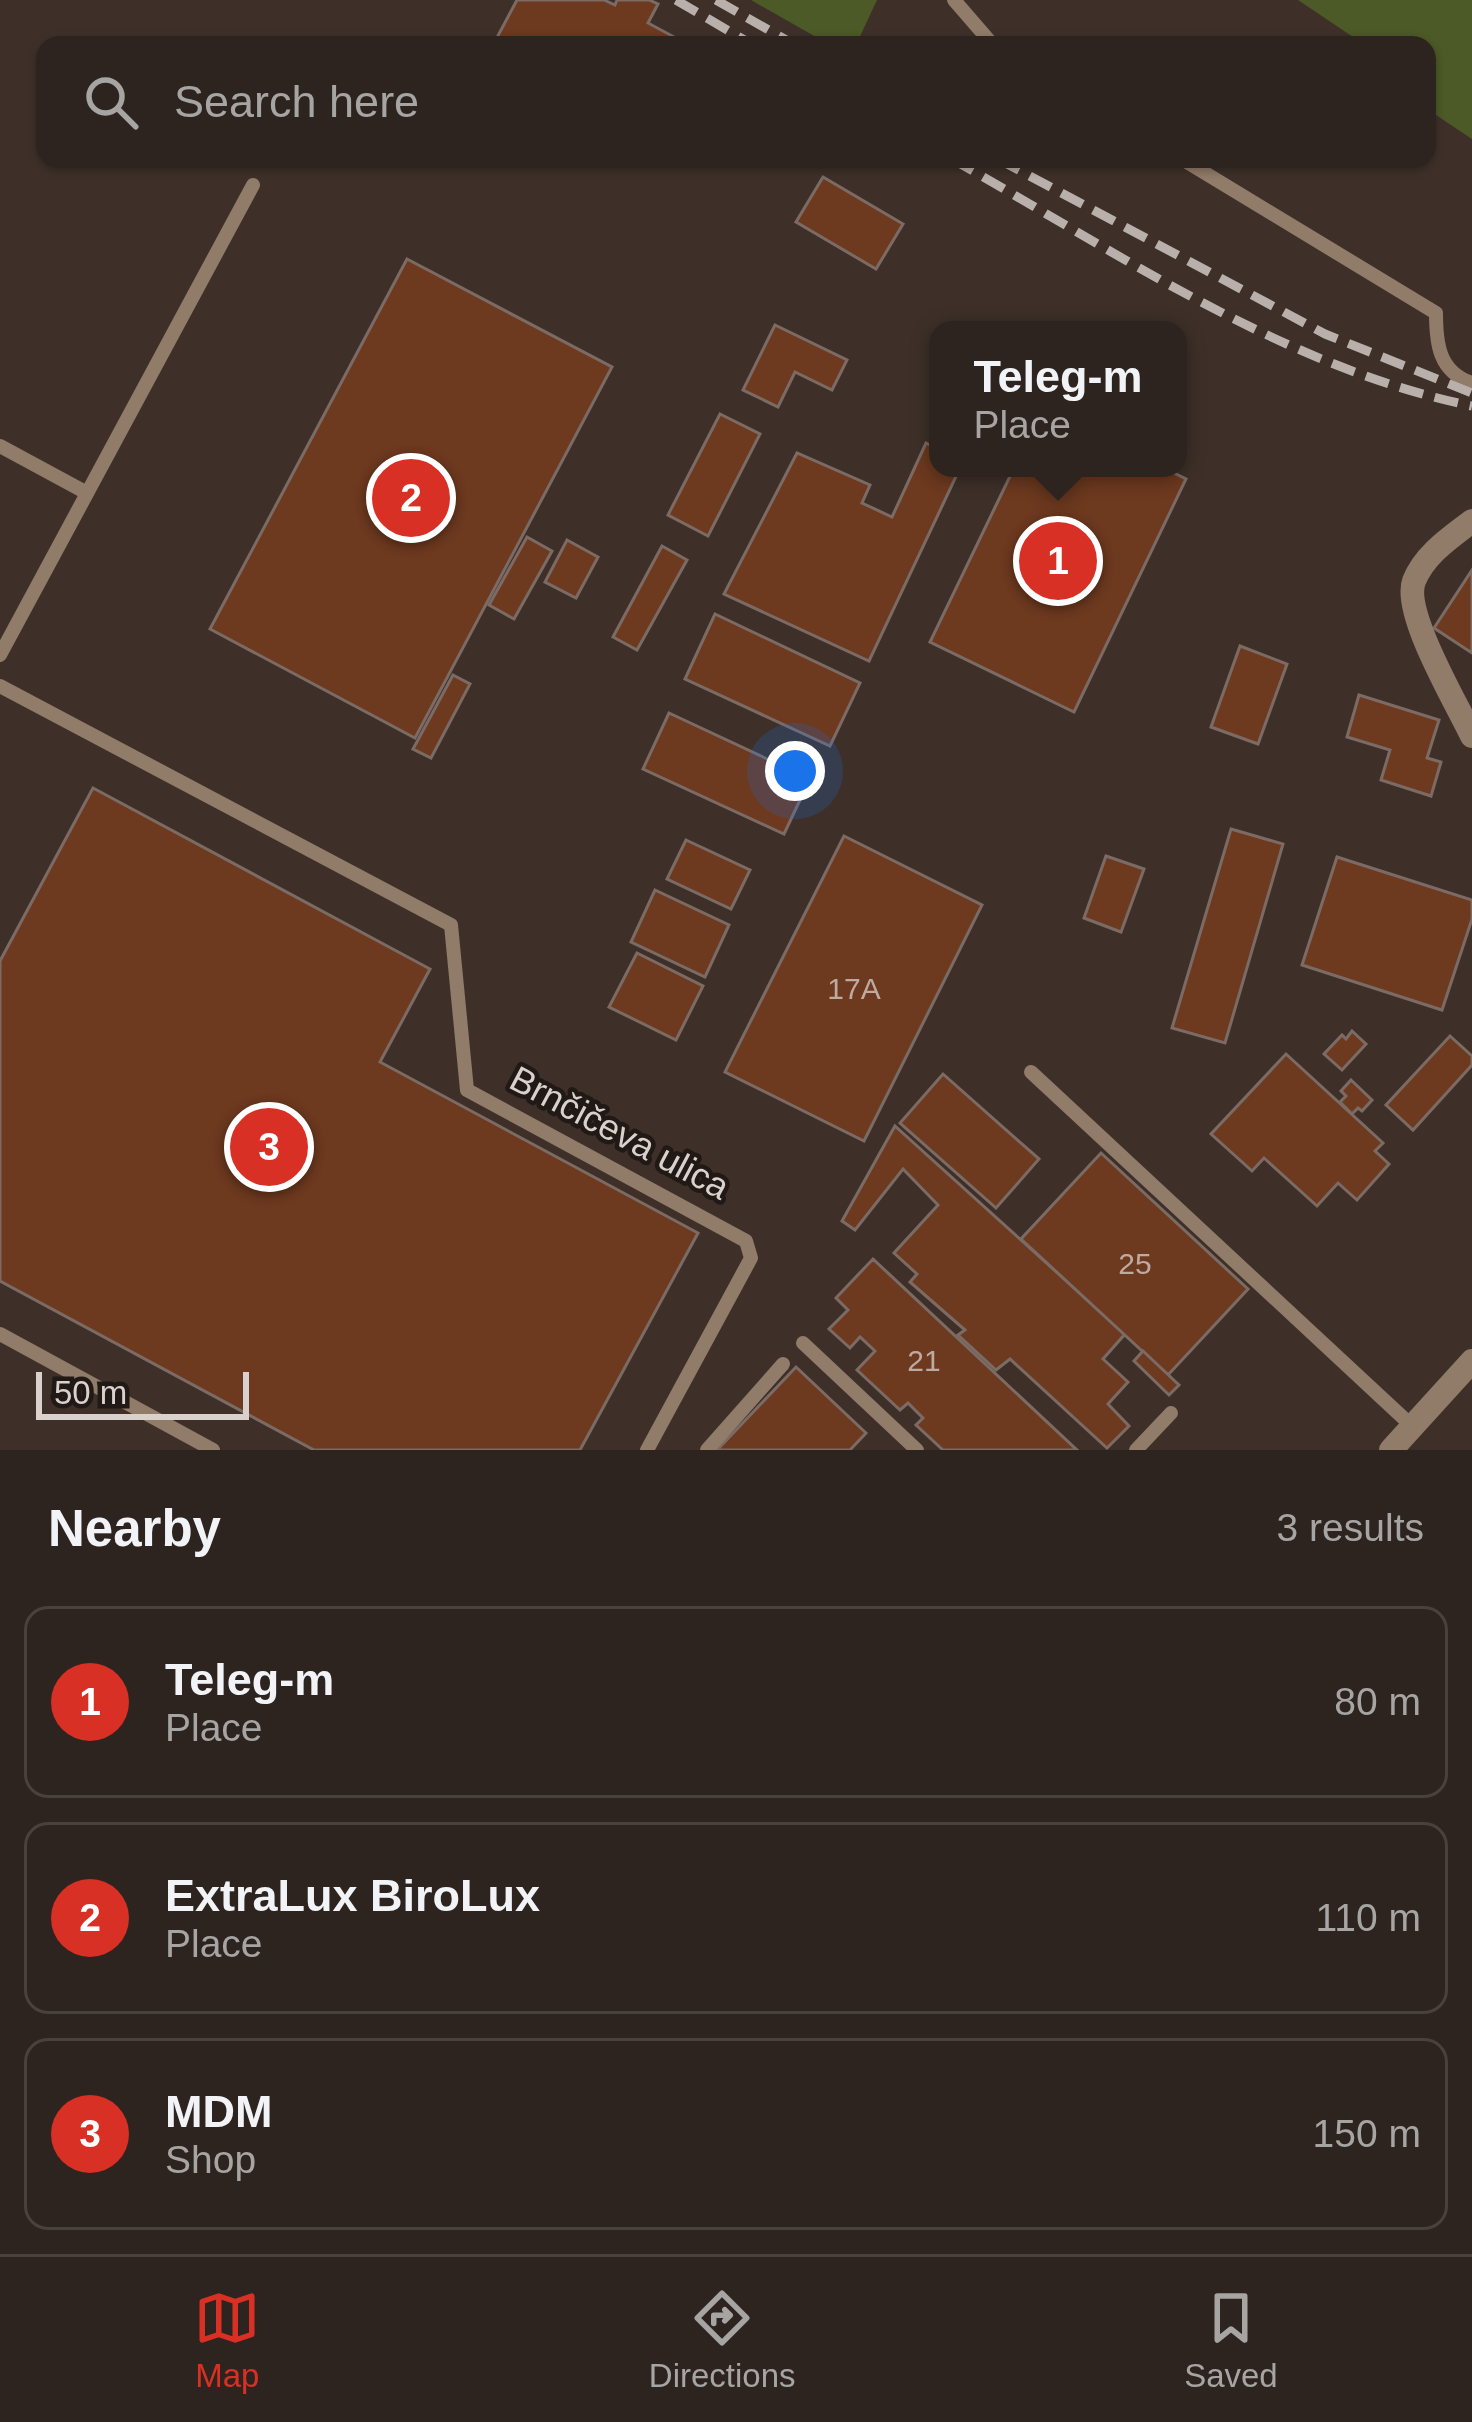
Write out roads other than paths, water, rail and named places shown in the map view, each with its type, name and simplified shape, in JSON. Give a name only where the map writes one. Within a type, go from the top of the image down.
[{"type":"street","points":[[1472,521],[1428,557],[1412,585],[1413,609],[1472,736]]},
{"type":"street","points":[[1391,1450],[1472,1360]]},
{"type":"lane","points":[[954,0],[984,36]]},
{"type":"lane","points":[[1197,168],[1436,313],[1436,344],[1443,362],[1459,379],[1472,383]]},
{"type":"lane","points":[[0,655],[253,185]]},
{"type":"lane","points":[[0,446],[87,493]]},
{"type":"lane","name":"Brnčičeva ulica","points":[[0,686],[451,926],[467,1090],[746,1241],[751,1258],[646,1450]]},
{"type":"lane","points":[[1031,1072],[1412,1426]]},
{"type":"lane","points":[[0,1334],[213,1450]]},
{"type":"lane","points":[[803,1343],[917,1450]]},
{"type":"lane","points":[[706,1450],[783,1364]]},
{"type":"lane","points":[[1136,1450],[1171,1413]]},
{"type":"railway","points":[[676,0],[738,36]]},
{"type":"railway","points":[[716,0],[779,36]]},
{"type":"railway","points":[[968,168],[1140,268],[1268,335],[1402,388],[1472,406]]},
{"type":"railway","points":[[1015,168],[1325,334],[1472,393]]},
{"type":"place","name":"ExtraLux BiroLux","points":[[411,498]]},
{"type":"place","name":"Teleg-m","points":[[1058,561]]},
{"type":"place","name":"MDM","points":[[269,1147]]}]
